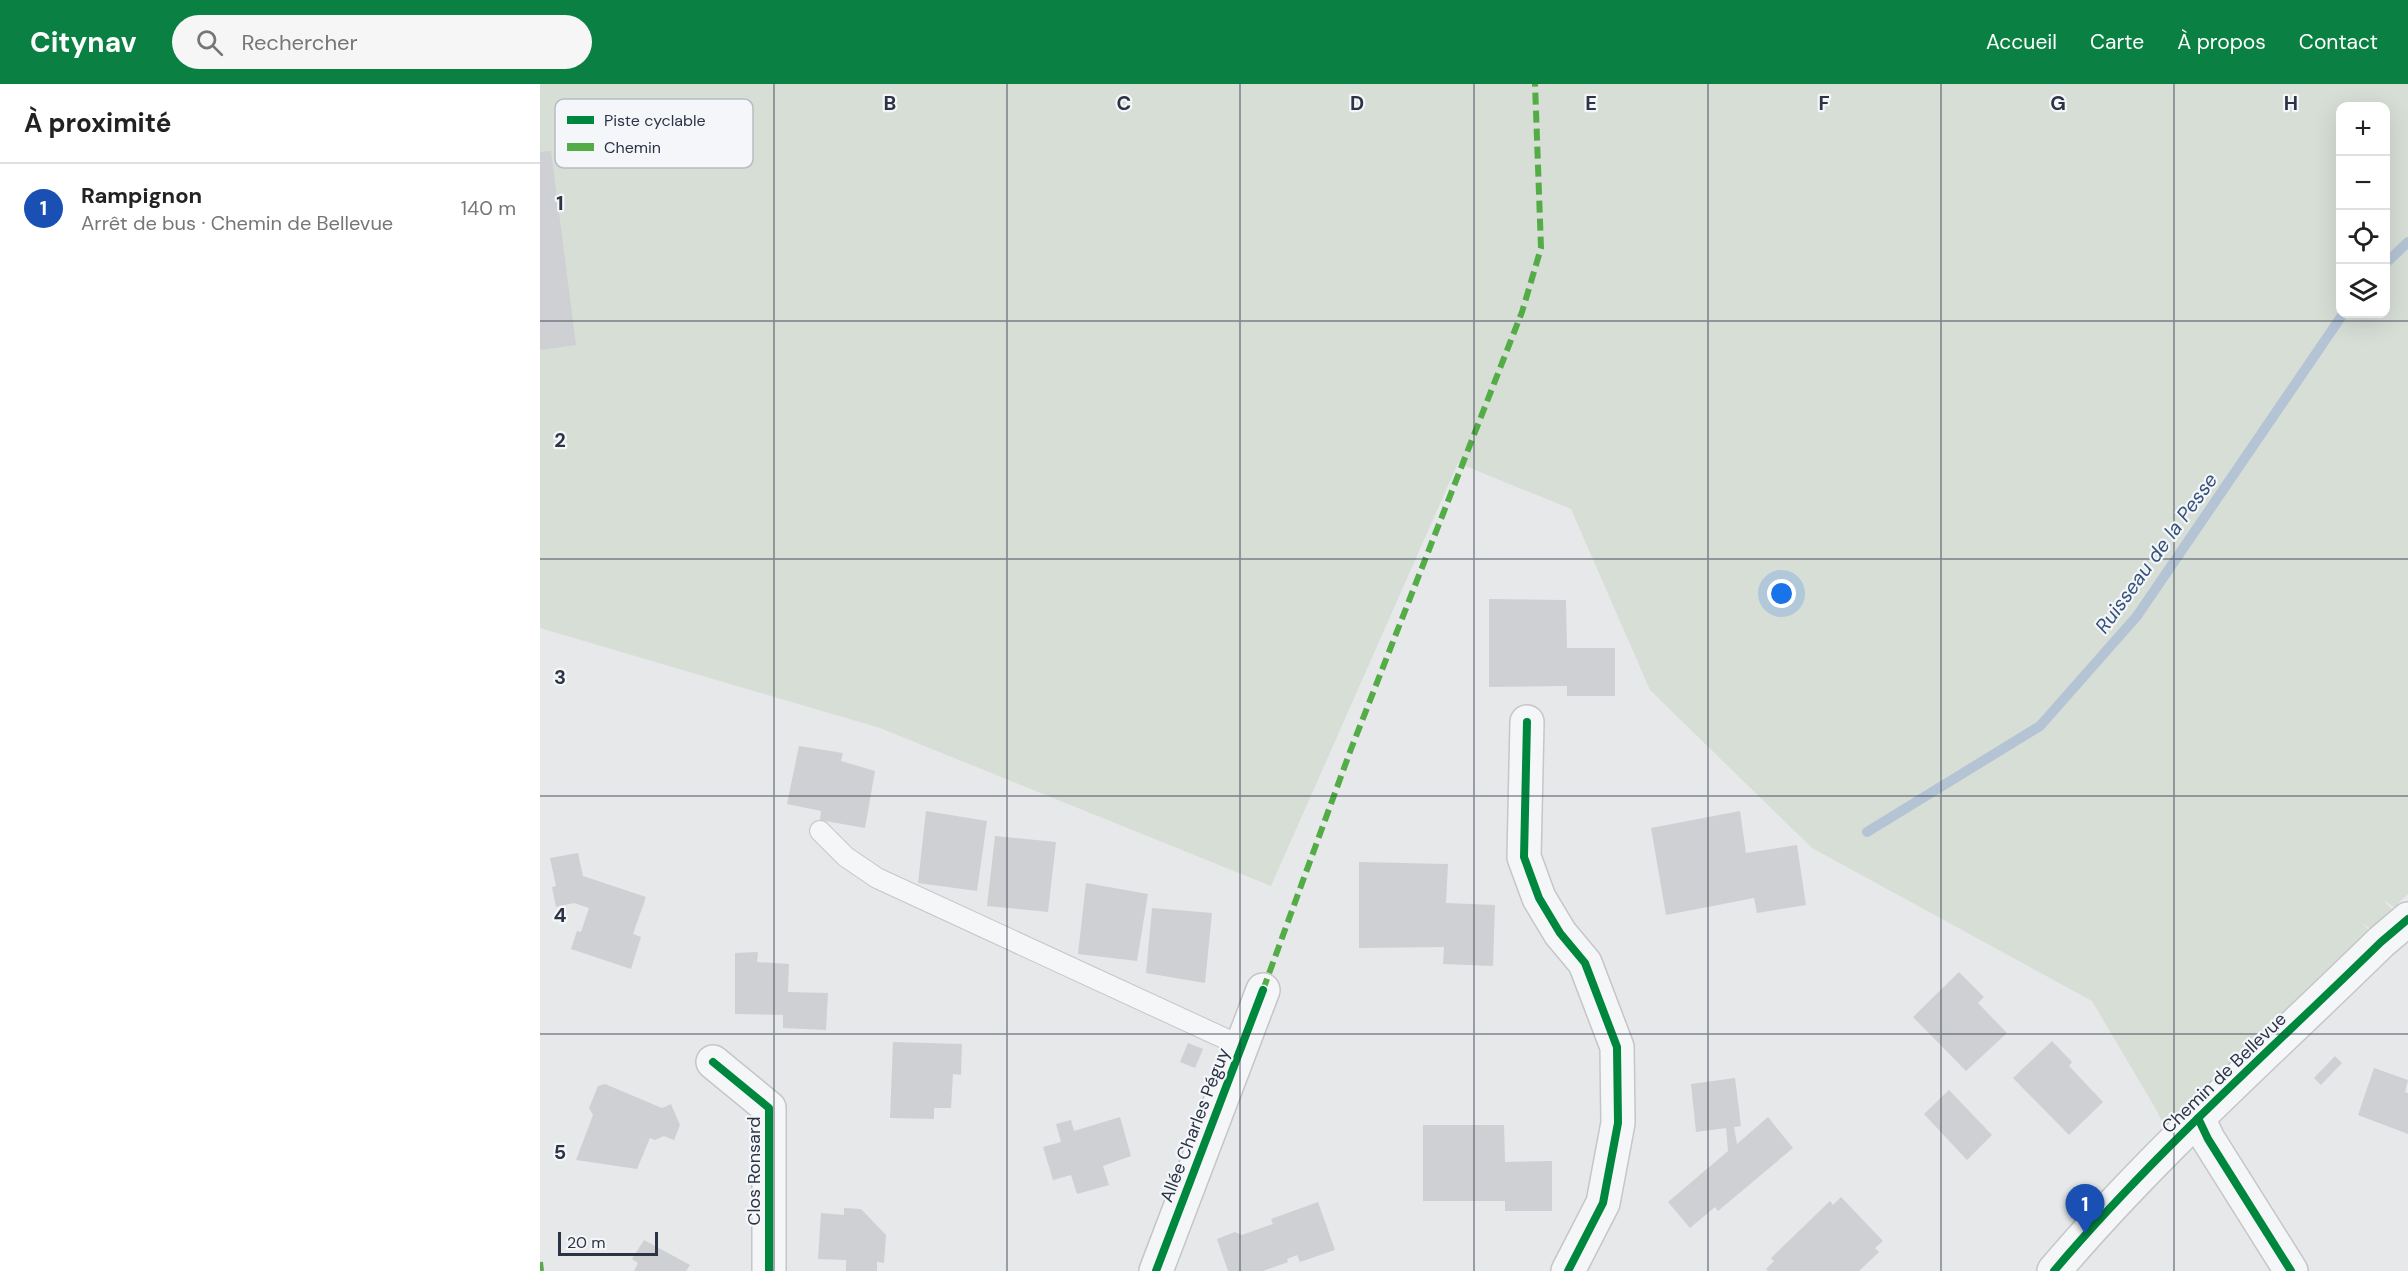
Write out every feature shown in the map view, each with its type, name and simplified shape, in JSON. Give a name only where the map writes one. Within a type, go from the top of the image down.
[{"type":"street","points":[[1527,722],[1524,857],[1539,898],[1560,933],[1585,963],[1617,1047],[1618,1123],[1603,1203],[1568,1271]]},
{"type":"street","name":"Chemin de Bellevue","points":[[2057,1266],[2142,1173],[2381,942],[2408,919]]},
{"type":"street","name":"Allée Charles Péguy","points":[[1156,1271],[1263,990]]},
{"type":"street","name":"Clos Ronsard","points":[[713,1062],[769,1108],[769,1271]]},
{"type":"street","points":[[2198,1118],[2208,1139],[2291,1271]]},
{"type":"lane","points":[[820,831],[846,857],[877,878],[1241,1046]]},
{"type":"shaded area","points":[[540,84],[2408,84],[2408,894],[2394,907],[2383,900],[2393,911],[2371,929],[2362,923],[2380,942],[2172,1143],[2157,1111],[2092,1001],[1812,848],[1650,690],[1571,509],[1458,463],[1271,886],[880,728],[540,628]]},
{"type":"building","points":[[551,151],[576,345],[540,350],[540,152]]},
{"type":"building","points":[[1489,599],[1566,600],[1567,648],[1615,648],[1615,696],[1567,696],[1567,686],[1489,687]]},
{"type":"building","points":[[799,746],[843,753],[841,761],[875,771],[865,828],[820,820],[821,811],[787,804]]},
{"type":"building","points":[[926,811],[987,821],[977,891],[918,883]]},
{"type":"building","points":[[1740,811],[1746,853],[1797,845],[1806,905],[1757,913],[1754,898],[1666,915],[1651,828]]},
{"type":"building","points":[[995,836],[1056,842],[1048,912],[987,906]]},
{"type":"building","points":[[578,853],[583,876],[646,897],[633,934],[641,937],[631,969],[571,949],[577,931],[581,932],[589,908],[574,903],[556,907],[552,887],[556,886],[550,858]]},
{"type":"building","points":[[1359,862],[1448,864],[1446,903],[1495,905],[1493,966],[1443,964],[1444,947],[1359,948]]},
{"type":"building","points":[[1086,883],[1148,894],[1137,961],[1078,954]]},
{"type":"building","points":[[1152,908],[1212,913],[1205,983],[1146,973]]},
{"type":"building","points":[[758,952],[757,962],[789,964],[788,992],[828,993],[826,1030],[783,1028],[783,1015],[735,1014],[735,953]]},
{"type":"building","points":[[1959,972],[1984,997],[1978,1003],[2007,1033],[1966,1071],[1913,1017]]},
{"type":"building","points":[[2052,1041],[2072,1062],[2069,1066],[2103,1102],[2069,1135],[2013,1078]]},
{"type":"building","points":[[893,1042],[962,1044],[961,1075],[953,1074],[951,1108],[934,1108],[934,1119],[890,1118]]},
{"type":"building","points":[[1188,1043],[1203,1049],[1195,1068],[1180,1062]]},
{"type":"building","points":[[2335,1056],[2342,1063],[2321,1085],[2314,1078]]},
{"type":"building","points":[[2374,1068],[2408,1080],[2405,1092],[2408,1093],[2408,1134],[2358,1115]]},
{"type":"building","points":[[1735,1078],[1741,1126],[1734,1127],[1737,1144],[1768,1117],[1793,1148],[1718,1211],[1715,1207],[1690,1228],[1668,1202],[1728,1151],[1726,1128],[1696,1132],[1691,1084]]},
{"type":"building","points":[[605,1084],[662,1108],[671,1104],[680,1125],[674,1140],[664,1136],[655,1140],[650,1138],[637,1169],[576,1160],[593,1115],[589,1108],[598,1086]]},
{"type":"building","points":[[1949,1090],[1992,1135],[1967,1160],[1924,1114]]},
{"type":"building","points":[[1120,1117],[1131,1156],[1103,1166],[1109,1185],[1077,1194],[1071,1175],[1053,1180],[1043,1147],[1061,1142],[1056,1124],[1071,1120],[1074,1131]]},
{"type":"building","points":[[1423,1125],[1504,1125],[1505,1162],[1552,1161],[1552,1211],[1505,1211],[1505,1201],[1423,1201]]},
{"type":"building","points":[[1841,1197],[1883,1241],[1875,1248],[1879,1252],[1859,1271],[1768,1271],[1766,1269],[1774,1261],[1771,1258],[1830,1201],[1833,1205]]},
{"type":"building","points":[[1318,1202],[1335,1250],[1300,1262],[1297,1255],[1287,1259],[1288,1262],[1263,1271],[1228,1271],[1217,1239],[1235,1232],[1242,1235],[1273,1224],[1271,1219]]},
{"type":"building","points":[[844,1208],[861,1209],[886,1235],[884,1263],[877,1262],[877,1271],[846,1271],[846,1260],[818,1259],[821,1213],[844,1215]]},
{"type":"building","points":[[644,1240],[690,1265],[686,1271],[634,1271],[638,1263],[632,1259]]},
{"type":"waterway","name":"Ruisseau de la Pesse","points":[[2390,259],[2408,242]]},
{"type":"waterway","name":"Ruisseau de la Pesse","points":[[1867,832],[2040,726],[2137,616],[2340,318]]},
{"type":"marked path","points":[[1263,990],[1351,749],[1522,312],[1541,248],[1535,84]]},
{"type":"marked path","points":[[540,1262],[541,1271]]},
{"type":"cycle path","points":[[1527,722],[1524,857],[1539,898],[1560,933],[1585,963],[1617,1047],[1618,1123],[1603,1203],[1568,1271]]},
{"type":"cycle path","points":[[2054,1271],[2092,1227],[2172,1144],[2381,942],[2408,919]]},
{"type":"cycle path","points":[[1156,1271],[1263,990]]},
{"type":"cycle path","points":[[713,1062],[769,1108],[769,1271]]},
{"type":"cycle path","points":[[2198,1118],[2208,1139],[2291,1271]]},
{"type":"place","name":"Rampignon","points":[[2085,1234]]}]
